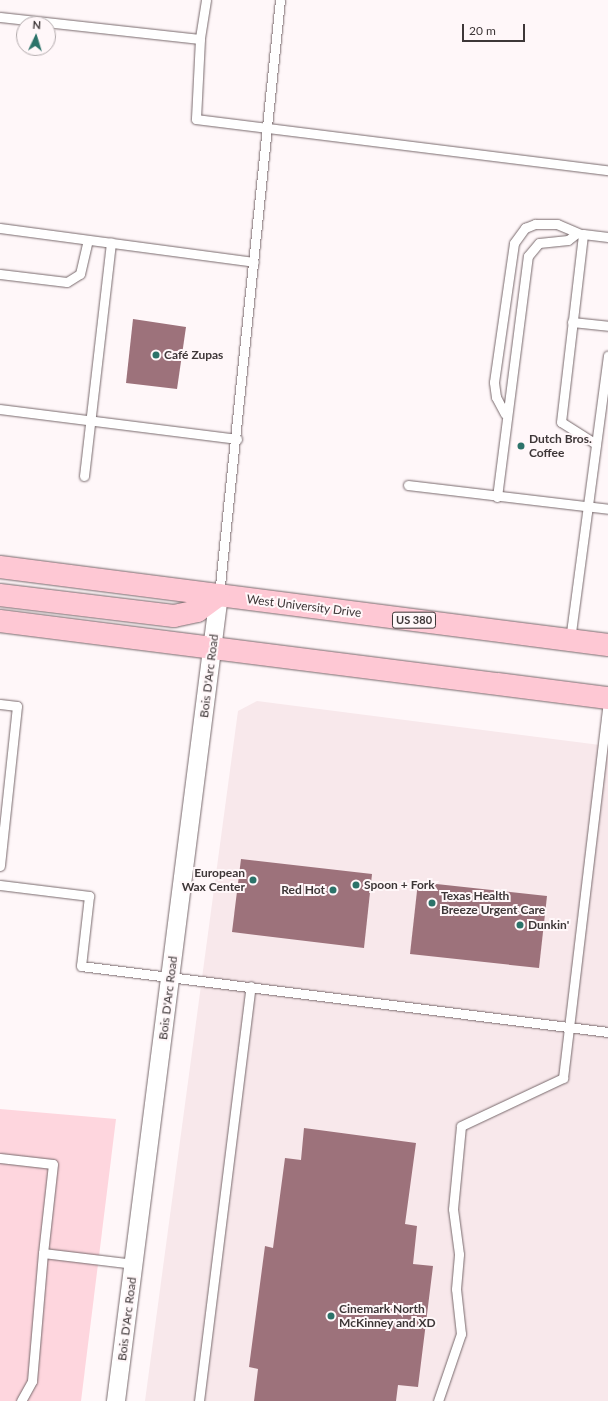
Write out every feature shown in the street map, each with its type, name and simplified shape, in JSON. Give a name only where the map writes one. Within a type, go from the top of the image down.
[{"type":"highway","name":"West University Drive","points":[[0,567],[608,645]]},
{"type":"highway","points":[[0,595],[174,616],[197,610],[220,595]]},
{"type":"highway","points":[[0,621],[608,698]]},
{"type":"street","name":"Bois D'Arc Road","points":[[116,1401],[220,595]]},
{"type":"lane","points":[[206,0],[200,40],[196,119],[608,170]]},
{"type":"lane","points":[[220,595],[280,0]]},
{"type":"lane","points":[[0,17],[200,40]]},
{"type":"lane","points":[[505,414],[496,397],[494,382],[514,243],[525,228],[535,224],[557,224],[580,234],[608,237]]},
{"type":"lane","points":[[0,228],[254,262]]},
{"type":"lane","points":[[580,234],[561,422],[596,444]]},
{"type":"lane","points":[[497,497],[505,414],[528,256],[539,242],[568,240],[580,234]]},
{"type":"lane","points":[[0,274],[67,282],[80,274],[88,240]]},
{"type":"lane","points":[[84,476],[111,243]]},
{"type":"lane","points":[[572,322],[608,326]]},
{"type":"lane","points":[[570,640],[608,356]]},
{"type":"lane","points":[[0,409],[236,439]]},
{"type":"lane","points":[[408,485],[497,497],[608,509]]},
{"type":"lane","points":[[438,1401],[460,1334],[456,1289],[459,1254],[453,1209],[461,1126],[563,1078],[608,702]]},
{"type":"lane","points":[[0,704],[17,706],[0,866]]},
{"type":"lane","points":[[0,885],[89,896],[81,966],[251,986],[608,1032]]},
{"type":"lane","points":[[199,1401],[251,986]]},
{"type":"lane","points":[[0,1158],[53,1164],[43,1253],[32,1381],[21,1401]]},
{"type":"lane","points":[[43,1253],[134,1264]]},
{"type":"shaded area","points":[[257,701],[608,746],[608,1401],[145,1401],[238,711]]},
{"type":"shaded area","points":[[0,1109],[116,1119],[81,1401],[0,1401]]},
{"type":"building","name":"Café Zupas","points":[[133,319],[186,327],[177,389],[126,383]]},
{"type":"building","points":[[241,859],[372,874],[364,948],[232,932]]},
{"type":"building","points":[[418,882],[547,896],[539,968],[410,954]]},
{"type":"building","name":"Cinemark North McKinney and XD","points":[[304,1128],[416,1143],[405,1224],[417,1226],[413,1264],[433,1266],[418,1387],[398,1385],[396,1401],[254,1401],[258,1369],[249,1367],[265,1246],[273,1248],[285,1158],[301,1160]]},
{"type":"place","name":"Café Zupas","points":[[156,355]]},
{"type":"place","name":"Dutch Bros. Coffee","points":[[521,446]]},
{"type":"place","name":"European Wax Center","points":[[253,880]]},
{"type":"place","name":"Spoon + Fork","points":[[356,885]]},
{"type":"place","name":"Red Hot","points":[[333,890]]},
{"type":"place","name":"Texas Health Breeze Urgent Care","points":[[432,903]]},
{"type":"place","name":"Dunkin'","points":[[520,925]]},
{"type":"place","name":"Cinemark North McKinney and XD","points":[[331,1316]]}]
